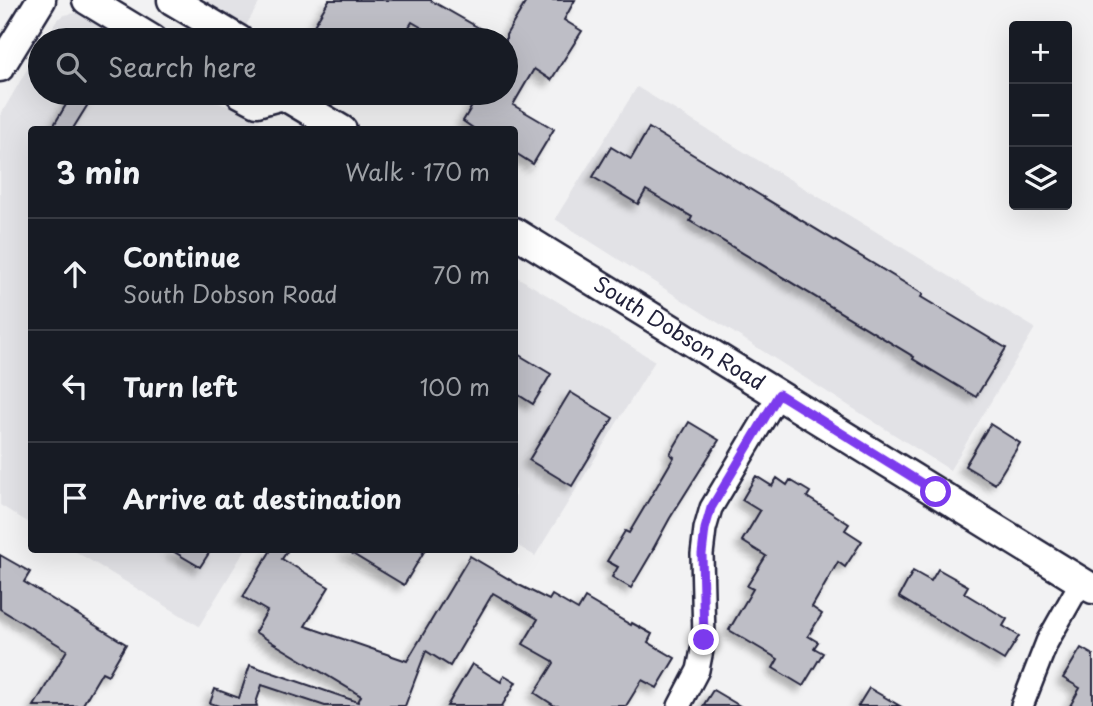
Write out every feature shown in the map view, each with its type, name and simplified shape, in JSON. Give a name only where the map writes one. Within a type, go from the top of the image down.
[{"type":"main road","points":[[0,67],[41,0]]},
{"type":"main road","points":[[87,0],[133,28]]},
{"type":"main road","points":[[172,0],[219,28]]},
{"type":"main road","points":[[301,105],[335,126]]},
{"type":"main road","name":"South Dobson Road","points":[[518,234],[1087,586]]},
{"type":"street","points":[[679,706],[698,670],[704,640],[702,554],[711,508],[779,394]]},
{"type":"street","points":[[1022,706],[1047,642],[1087,586]]},
{"type":"shaded area","points":[[200,0],[261,0],[245,27]]},
{"type":"shaded area","points":[[65,15],[85,15],[102,28],[52,28],[58,19]]},
{"type":"shaded area","points":[[28,68],[28,105],[225,105],[267,126],[28,126],[28,522],[0,505],[0,116]]},
{"type":"shaded area","points":[[637,87],[1035,328],[950,470],[555,219]]},
{"type":"shaded area","points":[[518,277],[655,361],[535,556],[518,546]]},
{"type":"shaded area","points":[[78,553],[243,553],[199,626]]},
{"type":"building","points":[[329,0],[430,0],[479,28],[422,28],[412,22],[408,28],[313,28]]},
{"type":"building","points":[[527,0],[575,0],[564,20],[582,31],[551,80],[534,69],[518,96],[518,28],[510,28]]},
{"type":"building","points":[[66,105],[88,105],[74,126],[53,126]]},
{"type":"building","points":[[473,105],[513,105],[554,129],[533,164],[518,155],[518,126],[470,126],[463,121]]},
{"type":"building","points":[[649,128],[923,294],[921,297],[1006,348],[976,397],[690,221],[692,217],[646,190],[638,204],[593,177],[611,147],[631,159]]},
{"type":"building","points":[[518,354],[551,374],[533,404],[518,395]]},
{"type":"building","points":[[570,392],[613,418],[572,486],[529,460]]},
{"type":"building","points":[[689,422],[719,440],[670,518],[631,588],[612,577],[618,567],[607,561],[625,531],[629,533],[657,486],[674,457],[670,454]]},
{"type":"building","points":[[990,424],[1020,443],[995,484],[965,466]]},
{"type":"building","points":[[756,476],[772,486],[777,478],[787,485],[790,480],[810,492],[807,497],[849,524],[845,530],[862,541],[845,567],[838,562],[812,607],[822,614],[808,636],[818,642],[814,648],[823,653],[803,686],[773,668],[778,659],[729,630],[753,589],[747,586],[766,556],[742,541],[760,511],[742,500]]},
{"type":"building","points":[[176,553],[209,553],[200,567]]},
{"type":"building","points":[[269,553],[286,553],[282,559],[329,587],[305,626],[407,661],[470,556],[549,600],[552,595],[578,610],[585,598],[652,634],[648,642],[675,658],[657,688],[642,680],[626,706],[555,706],[535,693],[553,661],[523,644],[538,619],[493,593],[450,666],[426,651],[405,706],[325,706],[262,685],[257,706],[219,706],[210,703],[215,689],[239,698],[250,665],[358,702],[361,696],[255,632],[267,611],[243,597]]},
{"type":"building","points":[[351,553],[423,553],[404,585]]},
{"type":"building","points":[[0,555],[30,572],[24,582],[126,644],[108,675],[102,672],[82,706],[34,706],[67,650],[0,609]]},
{"type":"building","points":[[938,569],[968,586],[964,593],[1007,619],[1003,626],[1019,636],[1004,660],[899,597],[913,571],[931,581]]},
{"type":"building","points":[[1081,648],[1093,655],[1093,706],[1070,706],[1080,688],[1063,678]]},
{"type":"building","points":[[472,664],[501,682],[504,675],[516,682],[502,706],[447,706]]},
{"type":"building","points":[[869,688],[900,706],[858,706]]},
{"type":"building","points":[[713,690],[740,706],[703,706]]},
{"type":"route","points":[[704,640],[702,554],[711,508],[779,394],[936,492]]}]
